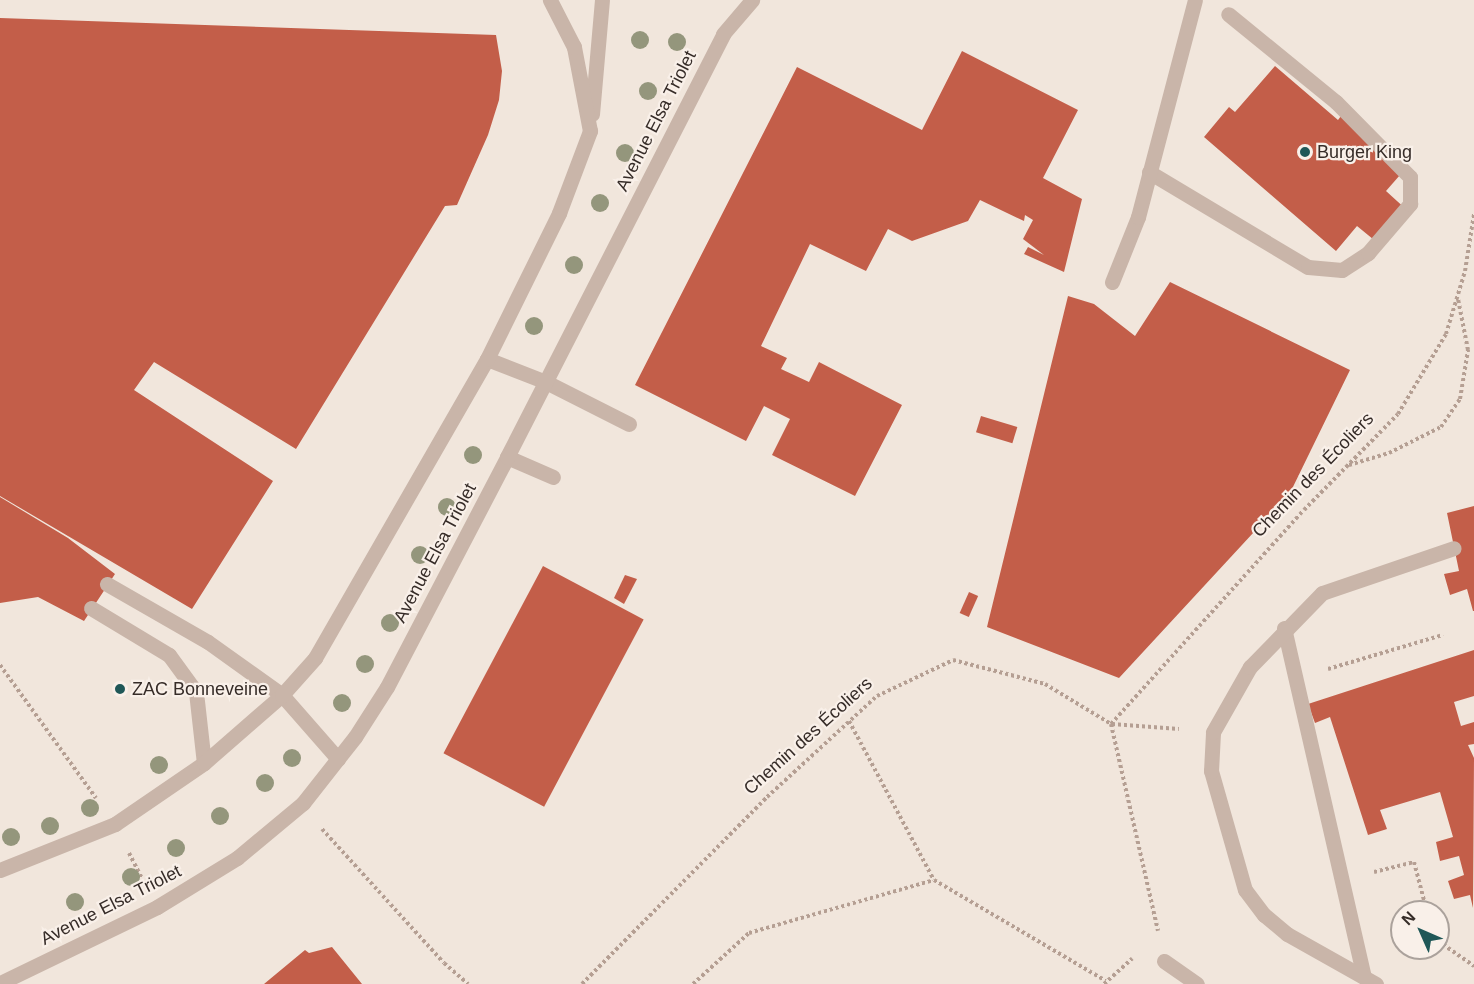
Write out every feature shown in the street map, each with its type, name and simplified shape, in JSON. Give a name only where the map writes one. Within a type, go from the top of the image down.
[{"type":"street","points":[[550,0],[574,47],[590,131]]},
{"type":"street","points":[[0,870],[115,824],[204,763],[282,695],[315,658],[487,359],[559,213],[590,131],[602,0]]},
{"type":"street","name":"Avenue Elsa Triolet","points":[[0,983],[157,907],[237,858],[303,803],[338,759],[387,687],[546,382],[723,33],[752,0]]},
{"type":"street","points":[[1112,282],[1138,217],[1194,3]]},
{"type":"street","points":[[1149,172],[1308,267],[1342,270],[1368,253],[1410,204],[1410,177],[1336,102],[1228,14]]},
{"type":"street","points":[[487,359],[546,382],[629,424]]},
{"type":"street","points":[[507,457],[553,477]]},
{"type":"street","points":[[1370,980],[1287,934],[1264,915],[1245,890],[1211,771],[1213,732],[1250,667],[1284,628],[1322,593],[1454,548]]},
{"type":"street","points":[[106,584],[208,642],[264,678],[282,695],[338,759]]},
{"type":"street","points":[[91,608],[170,655],[196,692],[204,763]]},
{"type":"street","points":[[1284,628],[1342,881],[1370,980]]},
{"type":"street","points":[[1164,961],[1197,984]]},
{"type":"path","name":"Chemin des Écoliers","points":[[582,984],[638,924],[877,696],[953,660],[1045,684],[1111,724],[1347,465],[1398,414],[1446,334],[1457,298],[1474,214]]},
{"type":"path","points":[[1347,465],[1389,453],[1440,427],[1460,399],[1468,350],[1457,298]]},
{"type":"path","points":[[1296,679],[1443,635]]},
{"type":"path","points":[[849,721],[934,880],[1106,981]]},
{"type":"path","points":[[1164,961],[1111,724],[1213,732]]},
{"type":"path","points":[[321,828],[444,963],[468,984]]},
{"type":"path","points":[[1342,881],[1414,862],[1424,900]]},
{"type":"path","points":[[693,984],[749,933],[934,880]]},
{"type":"path","points":[[1450,949],[1474,966]]},
{"type":"building","points":[[0,18],[496,35],[502,71],[499,100],[488,135],[457,205],[445,206],[296,449],[154,362],[134,390],[273,481],[192,609],[0,496]]},
{"type":"building","points":[[962,51],[1078,110],[1043,178],[1082,199],[1064,272],[1024,254],[1028,247],[1044,255],[1023,239],[1033,220],[1025,215],[1024,221],[980,200],[968,221],[912,241],[888,229],[866,271],[810,244],[761,346],[787,358],[781,369],[809,382],[819,362],[902,405],[855,496],[772,455],[790,419],[764,406],[746,441],[635,385],[797,67],[922,130]]},
{"type":"building","name":"Burger King","points":[[1275,66],[1338,120],[1344,112],[1407,167],[1386,191],[1408,211],[1379,244],[1357,226],[1336,251],[1204,137],[1229,107],[1235,112]]},
{"type":"building","points":[[1170,282],[1350,370],[1290,493],[1119,678],[987,627],[1068,296],[1094,304],[1135,336]]},
{"type":"building","points":[[981,416],[1017,427],[1012,443],[976,432]]},
{"type":"building","points":[[0,497],[68,538],[115,574],[84,621],[38,597],[0,603]]},
{"type":"building","points":[[1474,506],[1473,611],[1467,589],[1450,595],[1444,574],[1459,571],[1447,513]]},
{"type":"building","points":[[543,566],[644,620],[544,807],[443,753]]},
{"type":"building","points":[[625,575],[637,579],[624,604],[614,598]]},
{"type":"building","points":[[969,592],[978,596],[969,617],[960,613]]},
{"type":"building","points":[[1474,650],[1474,696],[1454,702],[1461,726],[1474,722],[1474,744],[1468,745],[1474,758],[1473,908],[1470,895],[1454,899],[1448,881],[1464,875],[1459,856],[1440,861],[1436,842],[1453,837],[1440,792],[1380,810],[1387,829],[1368,835],[1330,717],[1315,723],[1308,704]]},
{"type":"building","points":[[332,947],[362,984],[264,984],[305,950],[309,953]]},
{"type":"place","name":"Burger King","points":[[1305,152]]},
{"type":"place","name":"ZAC Bonneveine","points":[[120,689]]}]
